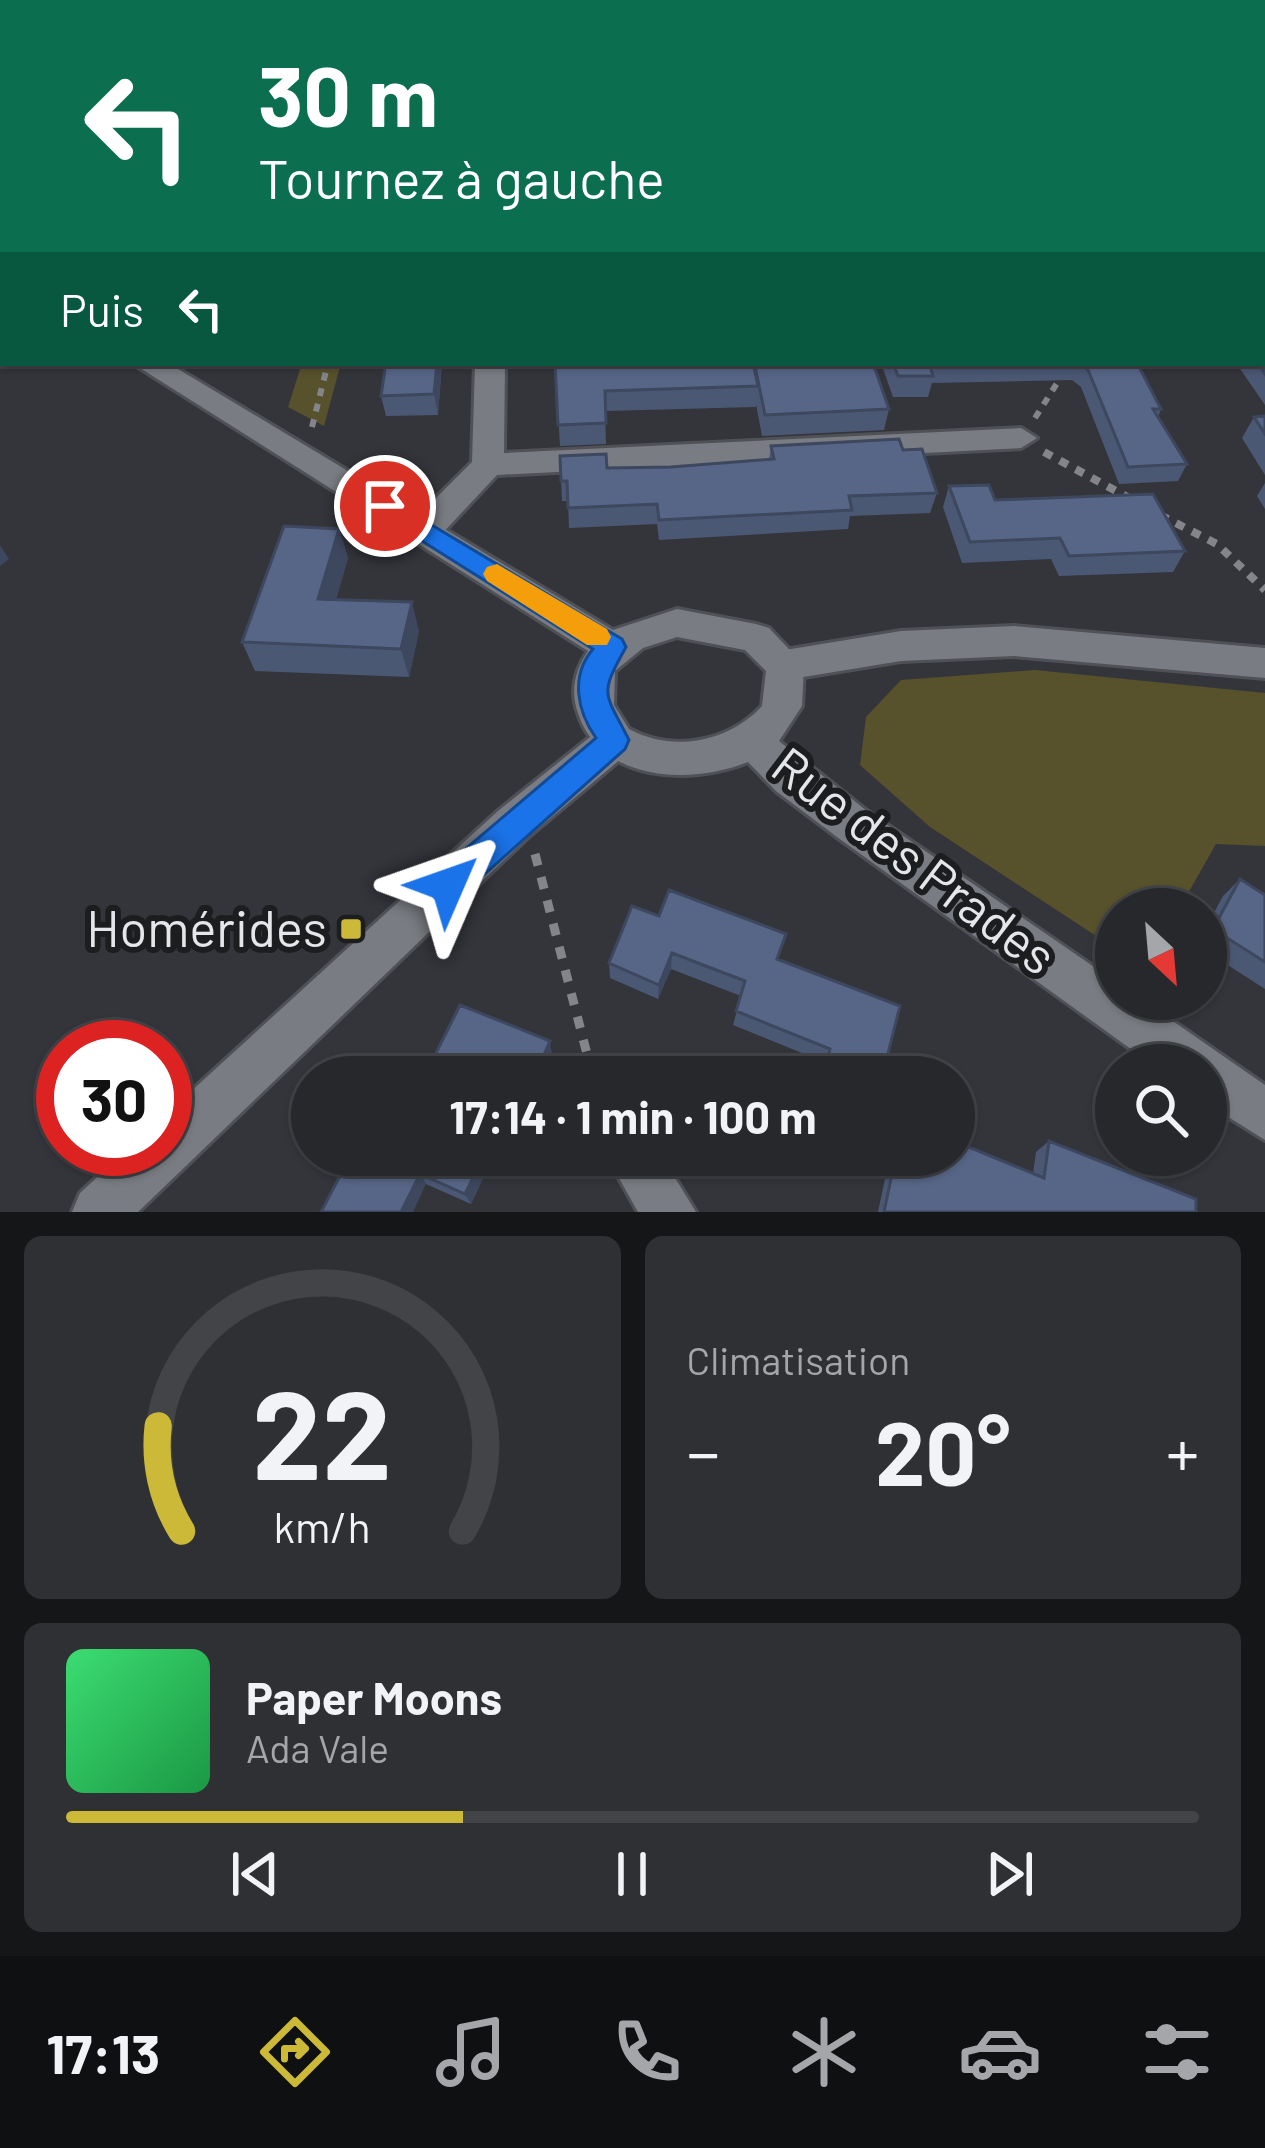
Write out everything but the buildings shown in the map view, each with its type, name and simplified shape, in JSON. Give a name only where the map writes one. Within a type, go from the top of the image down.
[{"type":"street","points":[[151,366],[612,647]]},
{"type":"street","points":[[425,530],[488,465],[490,366]]},
{"type":"street","points":[[488,465],[1021,438]]},
{"type":"street","points":[[677,622],[756,638],[785,665],[786,694],[779,716],[752,740],[723,754],[649,753],[614,740],[597,715],[592,689],[596,665],[612,647],[635,634],[677,622]]},
{"type":"street","points":[[785,665],[901,646],[1014,641],[1265,663]]},
{"type":"street","points":[[99,1212],[513,824],[614,740]]},
{"type":"street","name":"Rue des Prades","points":[[752,740],[790,778],[836,812],[1164,1044]]},
{"type":"street","points":[[1227,1088],[1265,1115]]},
{"type":"path","points":[[305,458],[327,366]]},
{"type":"path","points":[[1059,366],[1061,376],[1021,438],[1137,502]]},
{"type":"path","points":[[1157,513],[1217,544],[1265,590]]},
{"type":"path","points":[[513,824],[539,860],[588,1056]]},
{"type":"shaded area","points":[[301,366],[340,366],[324,426],[288,407]]},
{"type":"shaded area","points":[[1035,670],[1265,693],[1265,846],[1216,844],[1191,888],[1095,888],[1095,935],[930,827],[860,765],[866,717],[901,680]]},
{"type":"slow traffic","points":[[497,574],[597,637]]},
{"type":"place","name":"Homérides","points":[[351,929]]},
{"type":"route","points":[[385,506],[612,647],[596,665],[592,689],[597,715],[614,740],[448,885]]}]
